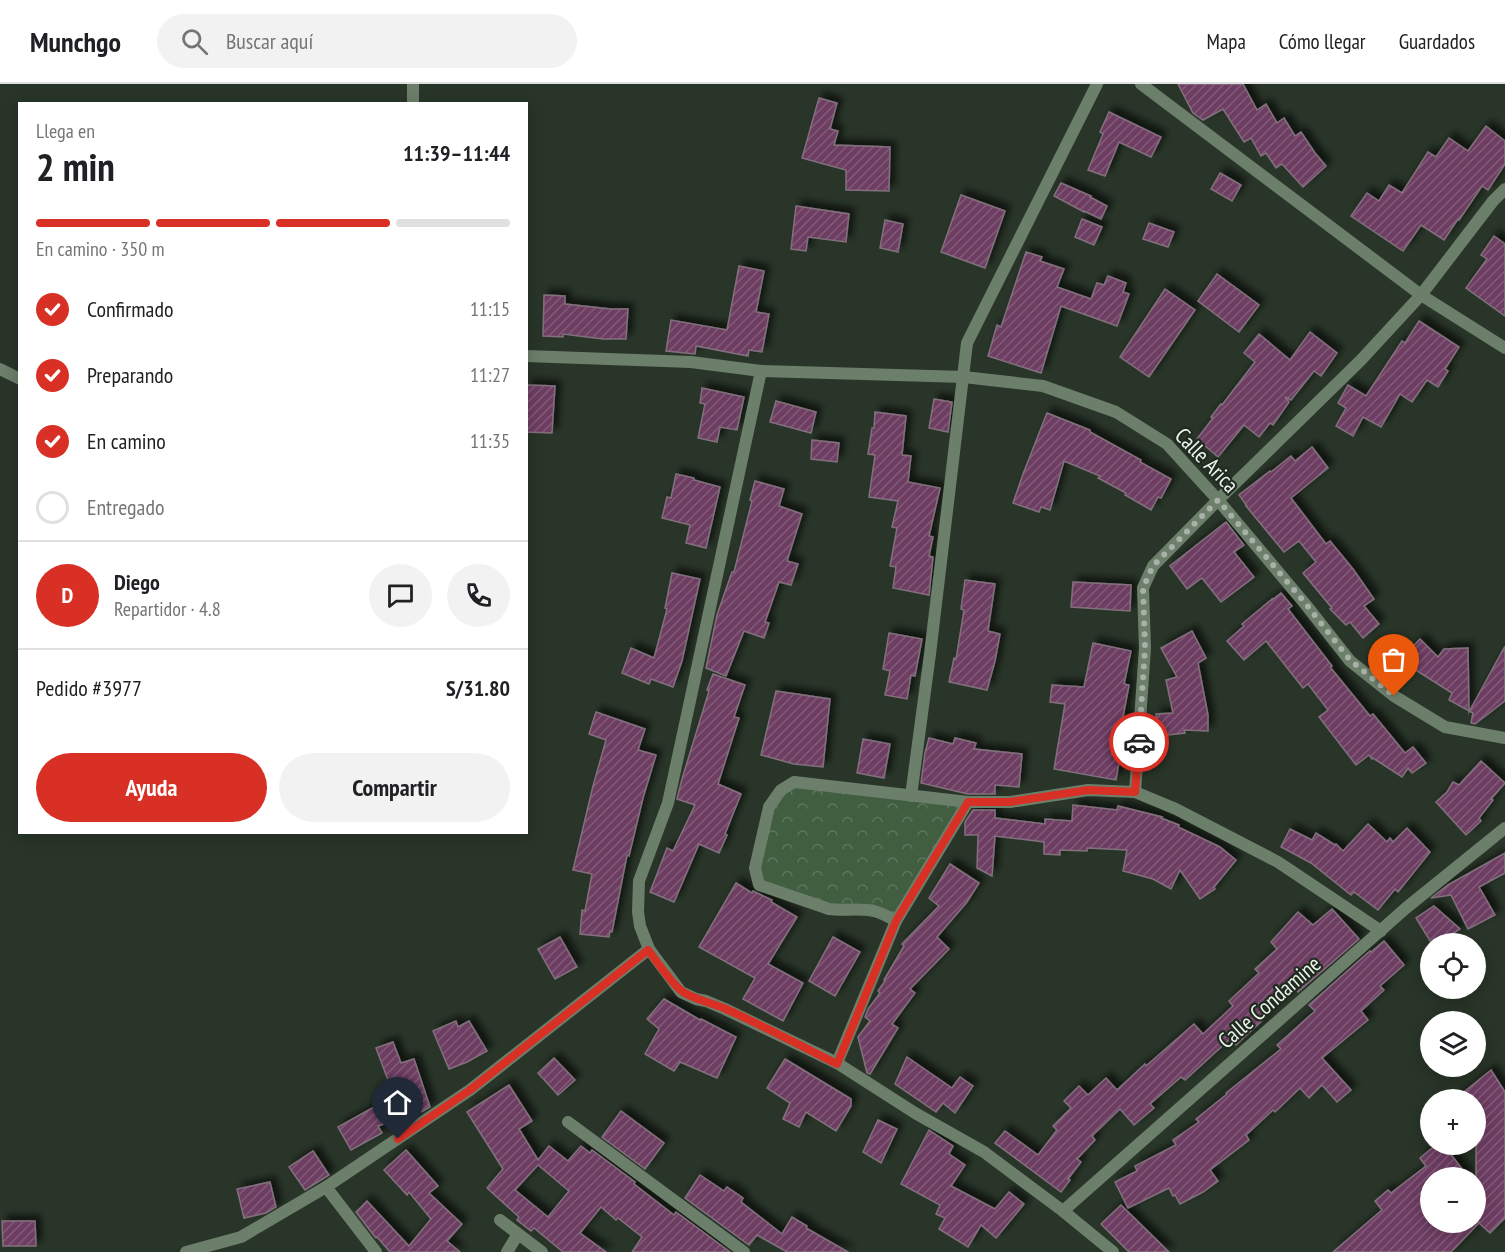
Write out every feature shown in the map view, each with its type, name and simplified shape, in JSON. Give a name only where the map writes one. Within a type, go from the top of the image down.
[{"type":"street","points":[[413,84],[413,102]]},
{"type":"street","points":[[911,796],[967,343],[1097,84]]},
{"type":"street","points":[[1140,84],[1421,295],[1505,348]]},
{"type":"street","points":[[1135,792],[1145,648],[1143,588],[1153,566],[1361,360],[1421,295],[1493,201],[1505,189]]},
{"type":"street","name":"Calle Arica","points":[[528,356],[691,362],[761,371],[964,377],[1043,386],[1116,412],[1167,444],[1218,500],[1350,660],[1394,696],[1445,727],[1505,738]]},
{"type":"street","points":[[0,369],[18,378]]},
{"type":"street","points":[[761,371],[668,803],[639,881],[638,912],[648,950],[681,992],[725,1009],[837,1064],[915,1113],[984,1152],[1113,1252]]},
{"type":"street","points":[[896,921],[872,911],[829,909],[759,885],[755,868],[769,807],[785,787],[794,782],[968,802],[1010,802],[1088,790],[1135,792],[1176,809],[1278,862],[1381,931]]},
{"type":"street","points":[[837,1064],[896,921],[968,802]]},
{"type":"street","name":"Calle Condamine","points":[[1063,1211],[1406,908],[1505,828]]},
{"type":"street","points":[[186,1252],[241,1237],[326,1187],[470,1090],[648,950]]},
{"type":"street","points":[[568,1122],[744,1252]]},
{"type":"street","points":[[326,1187],[376,1252]]},
{"type":"street","points":[[500,1220],[542,1252]]},
{"type":"street","points":[[507,1252],[518,1234]]},
{"type":"green space","points":[[785,787],[968,802],[896,921],[882,914],[840,911],[759,885],[767,817]]},
{"type":"building","points":[[1178,84],[1243,84],[1257,110],[1266,104],[1277,123],[1284,118],[1295,136],[1301,132],[1326,166],[1303,187],[1282,164],[1276,168],[1266,153],[1261,156],[1251,138],[1244,142],[1223,109],[1203,120],[1193,113]]},
{"type":"building","points":[[819,98],[837,103],[830,129],[838,131],[834,145],[890,147],[889,191],[846,190],[846,170],[802,158]]},
{"type":"building","points":[[1109,112],[1161,137],[1151,157],[1119,142],[1105,176],[1088,170],[1103,134],[1100,132]]},
{"type":"building","points":[[1486,126],[1505,141],[1505,164],[1488,190],[1482,186],[1444,240],[1421,225],[1403,251],[1351,216],[1367,193],[1379,201],[1389,185],[1402,193],[1428,152],[1436,157],[1449,138],[1468,151]]},
{"type":"building","points":[[1220,173],[1241,185],[1232,201],[1211,189]]},
{"type":"building","points":[[1061,183],[1107,206],[1101,219],[1054,196]]},
{"type":"building","points":[[961,195],[1005,211],[985,268],[941,252]]},
{"type":"building","points":[[796,206],[849,214],[846,242],[808,237],[806,251],[791,249]]},
{"type":"building","points":[[1082,219],[1102,227],[1094,245],[1075,237]]},
{"type":"building","points":[[885,220],[903,224],[898,252],[880,248]]},
{"type":"building","points":[[1149,223],[1174,232],[1168,247],[1143,239]]},
{"type":"building","points":[[1494,236],[1505,244],[1505,316],[1466,288],[1487,259],[1481,255]]},
{"type":"building","points":[[1026,252],[1042,257],[1040,261],[1064,269],[1057,287],[1091,299],[1097,283],[1104,285],[1108,276],[1126,283],[1123,292],[1129,294],[1117,326],[1061,306],[1041,373],[988,356],[997,325],[1001,327]]},
{"type":"building","points":[[739,266],[764,271],[756,312],[769,314],[762,352],[749,350],[748,356],[696,346],[695,354],[666,351],[671,320],[727,330]]},
{"type":"building","points":[[1217,274],[1259,305],[1239,332],[1198,301]]},
{"type":"building","points":[[1165,289],[1195,310],[1149,377],[1120,357]]},
{"type":"building","points":[[544,295],[565,296],[565,304],[628,309],[626,339],[603,339],[563,334],[563,337],[543,336]]},
{"type":"building","points":[[1419,321],[1459,347],[1445,369],[1448,371],[1438,387],[1427,380],[1412,402],[1400,394],[1381,427],[1363,417],[1353,436],[1336,426],[1346,408],[1338,403],[1348,385],[1366,396],[1402,341],[1405,343]]},
{"type":"building","points":[[1310,332],[1337,353],[1321,376],[1314,371],[1291,400],[1285,397],[1289,402],[1273,425],[1270,423],[1259,437],[1244,425],[1218,457],[1197,439],[1213,418],[1211,417],[1255,362],[1244,353],[1259,334],[1290,360]]},
{"type":"building","points":[[528,385],[555,386],[552,433],[528,432]]},
{"type":"building","points":[[702,388],[744,397],[737,430],[720,427],[717,442],[698,438],[705,404],[700,403]]},
{"type":"building","points":[[934,399],[952,402],[948,432],[929,428]]},
{"type":"building","points":[[776,401],[816,412],[811,433],[770,422]]},
{"type":"building","points":[[875,412],[906,416],[902,455],[911,456],[908,482],[940,488],[929,536],[933,537],[929,556],[933,557],[929,595],[893,588],[896,567],[890,566],[897,528],[892,527],[898,501],[869,497],[875,455],[868,454]]},
{"type":"building","points":[[1047,413],[1090,430],[1171,479],[1161,498],[1158,497],[1151,510],[1098,478],[1100,476],[1064,461],[1050,510],[1041,507],[1039,512],[1013,503]]},
{"type":"building","points":[[812,440],[839,443],[837,462],[811,459]]},
{"type":"building","points":[[1312,447],[1328,468],[1291,498],[1326,544],[1330,541],[1374,599],[1364,606],[1379,624],[1363,638],[1350,622],[1346,625],[1330,609],[1332,608],[1303,573],[1316,562],[1299,541],[1284,552],[1239,495],[1291,456],[1295,461]]},
{"type":"building","points":[[676,474],[720,487],[706,548],[686,543],[690,525],[662,518],[667,497],[671,498]]},
{"type":"building","points":[[755,481],[784,489],[779,506],[802,514],[787,561],[798,564],[791,585],[779,582],[765,622],[769,623],[764,638],[744,631],[726,676],[706,668],[717,615],[732,572],[734,572]]},
{"type":"building","points":[[1226,522],[1244,545],[1234,552],[1254,577],[1221,602],[1202,578],[1187,589],[1170,566]]},
{"type":"building","points":[[672,573],[700,579],[682,661],[673,687],[651,679],[649,684],[622,673],[631,648],[654,658],[667,609],[665,608]]},
{"type":"building","points":[[965,580],[995,584],[988,631],[1000,634],[987,690],[949,682],[954,658],[956,659],[964,610],[961,609]]},
{"type":"building","points":[[1073,582],[1131,585],[1130,611],[1071,607]]},
{"type":"building","points":[[1281,593],[1292,606],[1288,609],[1332,666],[1330,667],[1370,716],[1373,714],[1405,753],[1413,747],[1426,763],[1412,773],[1408,768],[1402,777],[1369,755],[1356,765],[1319,717],[1328,710],[1308,684],[1303,688],[1266,641],[1244,660],[1227,641],[1244,626],[1242,624]]},
{"type":"building","points":[[1192,631],[1206,658],[1198,663],[1208,715],[1208,731],[1184,730],[1185,733],[1159,736],[1156,714],[1173,713],[1166,680],[1177,677],[1161,648]]},
{"type":"building","points":[[889,633],[922,639],[915,676],[911,675],[907,699],[885,695],[890,671],[883,669]]},
{"type":"building","points":[[1420,639],[1438,657],[1444,649],[1468,648],[1469,711],[1449,700],[1452,693],[1400,660]]},
{"type":"building","points":[[1093,643],[1131,651],[1124,684],[1129,685],[1123,717],[1127,717],[1116,780],[1054,769],[1065,704],[1050,702],[1052,685],[1084,687]]},
{"type":"building","points":[[1505,646],[1505,701],[1475,724],[1471,723],[1473,713],[1469,711]]},
{"type":"building","points":[[713,674],[745,685],[734,717],[739,718],[718,784],[741,794],[719,853],[699,844],[674,902],[650,892],[667,848],[673,851],[695,805],[677,799]]},
{"type":"building","points":[[776,691],[830,699],[823,767],[794,764],[761,755]]},
{"type":"building","points":[[596,712],[645,729],[638,750],[656,755],[629,856],[627,855],[612,932],[610,931],[609,937],[580,934],[582,910],[585,911],[592,874],[573,870],[606,740],[589,734]]},
{"type":"building","points":[[929,738],[953,744],[955,738],[976,743],[974,749],[1022,754],[1019,787],[995,785],[995,794],[968,794],[921,783]]},
{"type":"building","points":[[863,739],[890,744],[884,778],[857,773]]},
{"type":"building","points":[[1481,761],[1505,783],[1479,818],[1481,821],[1466,835],[1436,802],[1447,792],[1453,782],[1459,785]]},
{"type":"building","points":[[1073,805],[1117,810],[1118,806],[1162,817],[1220,847],[1236,860],[1214,887],[1215,889],[1200,899],[1180,870],[1171,889],[1153,879],[1123,871],[1127,850],[1087,848],[1087,851],[1060,850],[1060,855],[1044,854],[1044,842],[995,836],[992,876],[977,868],[978,835],[965,835],[965,822],[973,810],[995,810],[995,818],[1045,824],[1045,819],[1072,821]]},
{"type":"building","points":[[1368,824],[1387,842],[1390,838],[1393,842],[1407,828],[1430,852],[1398,892],[1395,889],[1378,910],[1354,892],[1351,895],[1311,863],[1281,847],[1290,829],[1312,840],[1316,833],[1336,844],[1343,851]]},
{"type":"building","points":[[1505,853],[1505,873],[1479,887],[1495,915],[1468,929],[1451,895],[1431,898],[1448,885]]},
{"type":"building","points":[[950,864],[979,883],[967,902],[937,937],[949,949],[910,989],[915,993],[892,1024],[898,1028],[870,1074],[867,1073],[858,1037],[870,1021],[865,1017],[868,1009],[880,993],[878,991],[904,946],[902,944],[939,906],[929,898]]},
{"type":"building","points":[[736,883],[752,893],[753,891],[772,900],[771,902],[797,917],[768,964],[803,983],[783,1021],[743,999],[755,978],[699,947]]},
{"type":"building","points":[[1434,906],[1460,929],[1454,933],[1425,933],[1416,918]]},
{"type":"building","points":[[1332,909],[1359,939],[1298,992],[1292,985],[1262,1012],[1266,1017],[1236,1045],[1230,1039],[1185,1080],[1181,1077],[1150,1104],[1154,1108],[1134,1125],[1120,1109],[1092,1136],[1095,1140],[1077,1159],[1081,1162],[1061,1192],[995,1143],[1005,1131],[1038,1155],[1057,1130],[1053,1126],[1071,1108],[1064,1101],[1079,1086],[1088,1095],[1106,1078],[1117,1090],[1194,1024],[1203,1034],[1233,1006],[1229,1001],[1259,973],[1255,969],[1277,949],[1271,942],[1298,912],[1313,925]]},
{"type":"building","points":[[560,937],[577,967],[555,979],[538,949]]},
{"type":"building","points":[[833,937],[860,952],[835,996],[809,981]]},
{"type":"building","points":[[1384,941],[1404,965],[1380,986],[1384,990],[1361,1011],[1368,1020],[1322,1058],[1351,1090],[1337,1102],[1322,1085],[1309,1098],[1300,1088],[1246,1135],[1249,1140],[1210,1170],[1218,1181],[1203,1192],[1180,1204],[1169,1188],[1128,1208],[1115,1182],[1137,1171],[1135,1166],[1176,1145],[1173,1140],[1199,1122],[1196,1119],[1281,1049],[1277,1045],[1315,1011],[1309,1005]]},
{"type":"building","points":[[664,999],[736,1037],[717,1078],[680,1062],[674,1071],[645,1054],[659,1029],[647,1019]]},
{"type":"building","points":[[456,1021],[458,1027],[469,1021],[487,1051],[449,1069],[433,1031]]},
{"type":"building","points":[[393,1042],[401,1063],[414,1059],[430,1107],[378,1126],[382,1133],[351,1150],[338,1127],[394,1096],[376,1048]]},
{"type":"building","points":[[907,1057],[952,1088],[960,1077],[973,1086],[955,1113],[943,1103],[936,1112],[895,1084]]},
{"type":"building","points":[[554,1058],[575,1080],[558,1095],[538,1073]]},
{"type":"building","points":[[785,1059],[851,1099],[851,1106],[836,1131],[806,1112],[799,1127],[783,1119],[790,1103],[767,1088]]},
{"type":"building","points":[[1491,1070],[1505,1092],[1505,1218],[1490,1233],[1486,1229],[1486,1167],[1476,1167],[1476,1155],[1486,1155],[1486,1089],[1468,1089],[1482,1077],[1486,1077]]},
{"type":"building","points":[[509,1085],[532,1121],[519,1129],[538,1160],[549,1146],[568,1161],[581,1146],[590,1153],[592,1150],[674,1215],[676,1212],[730,1252],[632,1252],[642,1237],[601,1207],[580,1233],[606,1252],[563,1252],[534,1228],[531,1231],[517,1220],[519,1217],[487,1188],[503,1169],[467,1112]],"holes":[[[538,1165],[569,1191],[548,1217],[515,1190]]]},
{"type":"building","points":[[621,1111],[664,1143],[645,1169],[602,1137]]},
{"type":"building","points":[[878,1120],[897,1129],[881,1163],[863,1152]]},
{"type":"building","points":[[929,1130],[953,1146],[949,1154],[965,1165],[951,1186],[995,1209],[1009,1192],[1024,1204],[996,1238],[981,1225],[968,1247],[939,1229],[945,1218],[936,1214],[940,1205],[901,1184]]},
{"type":"building","points":[[406,1150],[438,1186],[429,1193],[462,1224],[447,1241],[460,1252],[390,1252],[356,1212],[367,1201],[409,1246],[431,1219],[409,1192],[407,1195],[384,1170]]},
{"type":"building","points":[[313,1151],[329,1175],[305,1190],[289,1167]]},
{"type":"building","points":[[1424,1155],[1451,1155],[1461,1167],[1425,1167],[1420,1158]]},
{"type":"building","points":[[1420,1171],[1420,1233],[1469,1233],[1451,1252],[1333,1252],[1382,1210],[1375,1201],[1388,1190],[1391,1193]]},
{"type":"building","points":[[700,1175],[724,1191],[727,1187],[743,1198],[741,1202],[782,1234],[792,1217],[807,1226],[806,1228],[848,1252],[787,1252],[757,1235],[749,1245],[685,1198]]},
{"type":"building","points":[[270,1182],[276,1207],[266,1213],[244,1218],[237,1189]]},
{"type":"building","points":[[1121,1205],[1169,1252],[1129,1252],[1101,1224]]},
{"type":"building","points":[[2,1221],[35,1221],[36,1246],[3,1246]]},
{"type":"way so far","points":[[1139,742],[1145,648],[1143,588],[1153,566],[1218,500],[1350,660],[1394,696]]},
{"type":"route","points":[[398,1139],[470,1090],[648,950],[681,992],[725,1009],[837,1064],[896,921],[968,802],[1010,802],[1088,790],[1135,792],[1139,742]]}]
